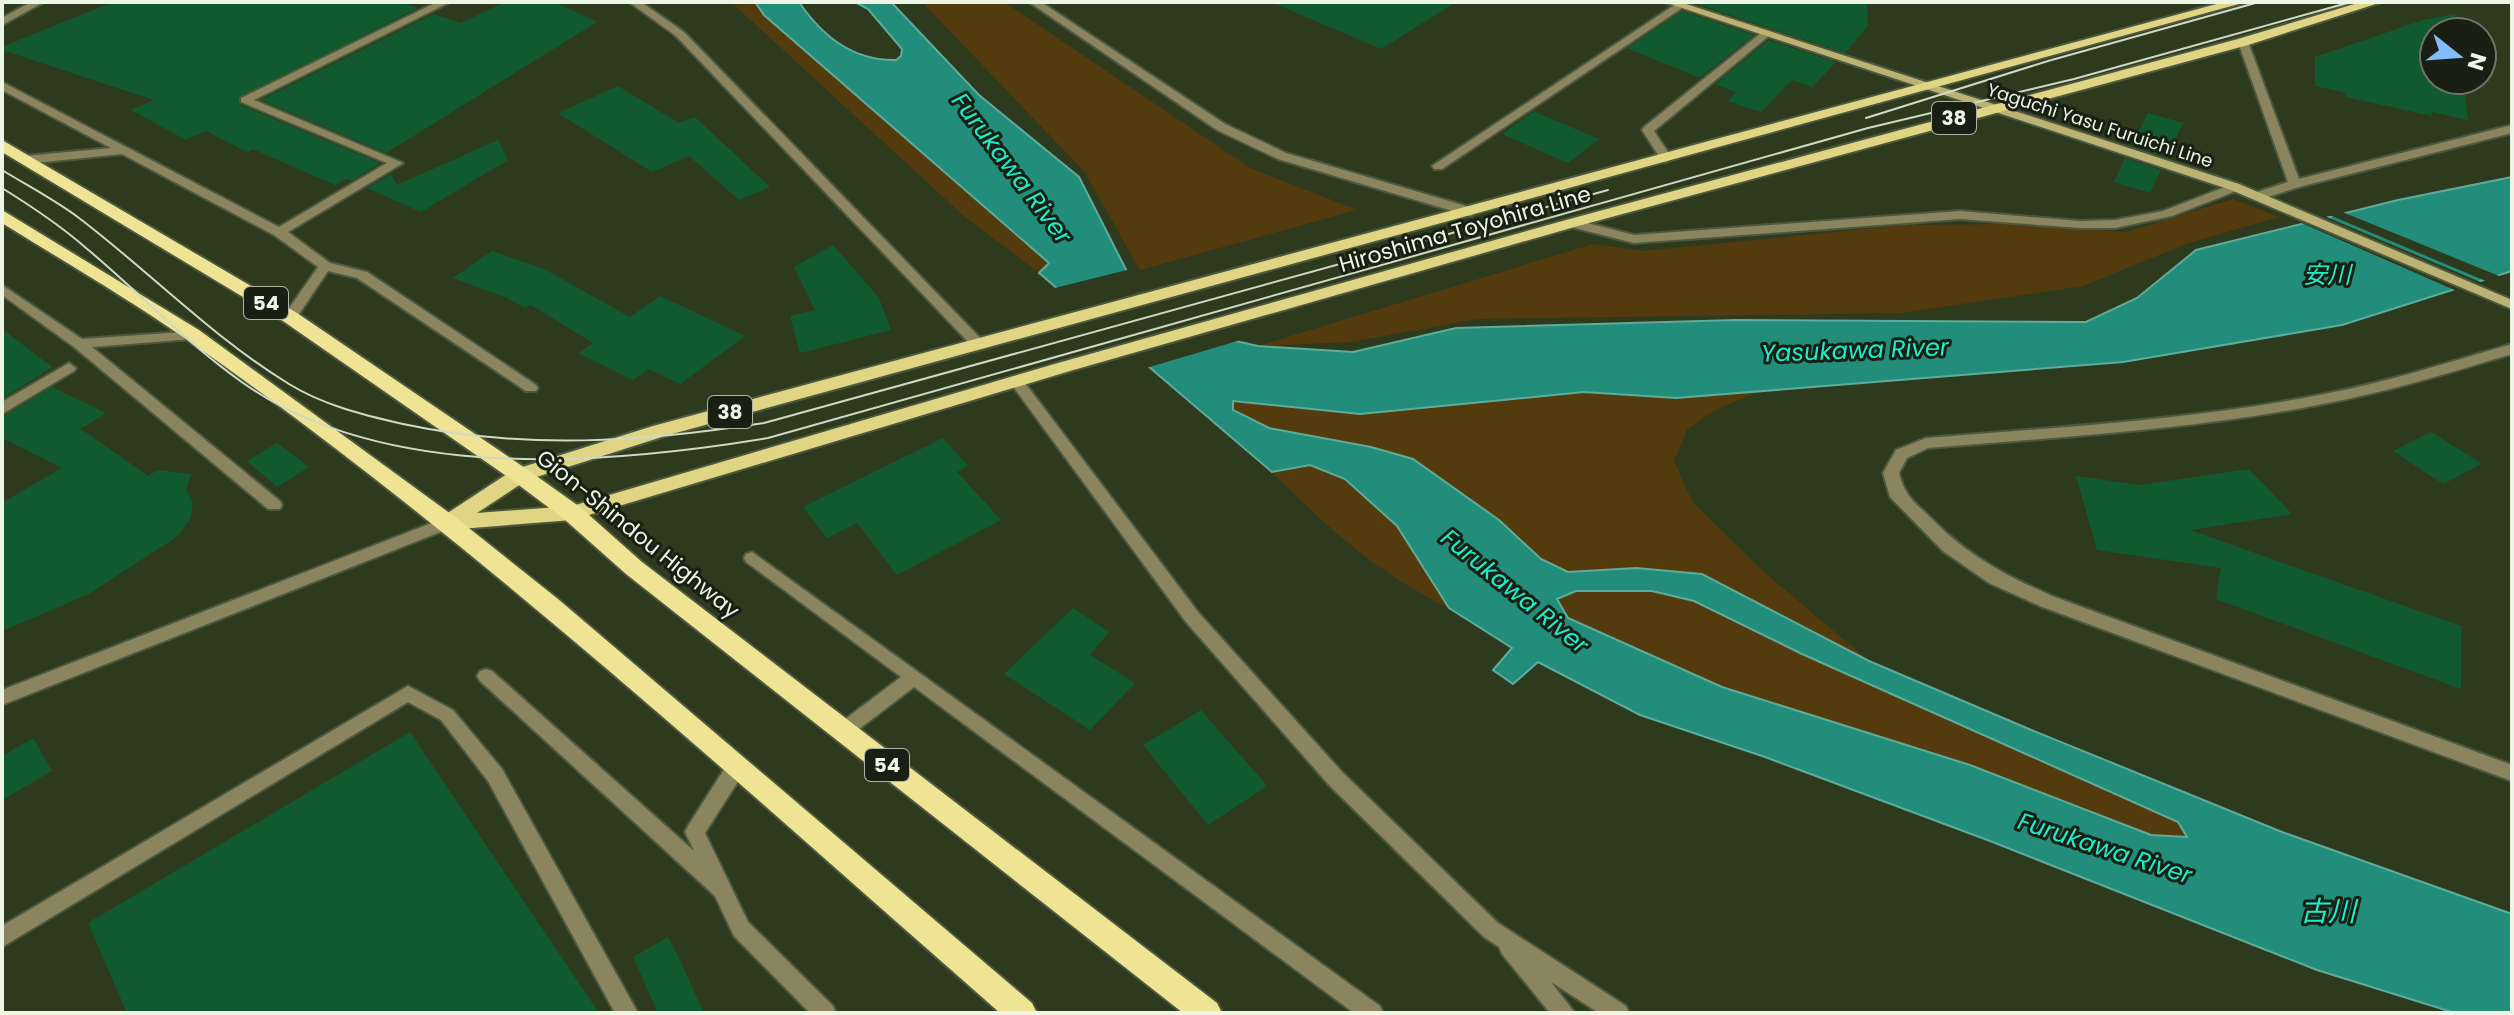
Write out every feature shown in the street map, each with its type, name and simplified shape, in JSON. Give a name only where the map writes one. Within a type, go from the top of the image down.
[{"type":"highway","name":"Gion-Shindou Highway","points":[[2,145],[290,317],[520,475],[572,513],[634,568],[1207,1013]]},
{"type":"highway","points":[[2,215],[192,334],[447,523],[550,605],[1022,1013]]},
{"type":"main road","name":"Hiroshima Toyohira Line","points":[[447,523],[520,475],[660,431],[2239,2]]},
{"type":"main road","name":"Hiroshima Toyohira Line","points":[[572,513],[1064,367],[1533,234],[1989,108],[2243,42],[2375,2]]},
{"type":"main road","name":"Yaguchi Yasu Furuichi Line","points":[[1674,4],[2235,187],[2512,305]]},
{"type":"main road","name":"38","points":[[447,523],[572,513]]},
{"type":"street","points":[[2,22],[39,2]]},
{"type":"street","points":[[279,232],[397,163],[245,100],[445,2]]},
{"type":"street","points":[[634,2],[680,34],[979,345]]},
{"type":"street","points":[[1034,2],[1221,127],[1282,156],[1471,212]]},
{"type":"street","points":[[1438,166],[1674,4]]},
{"type":"street","points":[[1666,158],[1648,130],[1765,35]]},
{"type":"street","points":[[2243,42],[2295,184]]},
{"type":"street","points":[[2,85],[279,232],[325,266],[362,275],[531,388]]},
{"type":"street","points":[[2258,196],[2512,129]]},
{"type":"street","points":[[25,160],[124,150]]},
{"type":"street","points":[[1572,223],[1634,239],[1960,215],[2002,215],[2100,225],[2150,219],[2235,187]]},
{"type":"street","points":[[290,317],[325,266]]},
{"type":"street","points":[[2,289],[79,344],[274,505]]},
{"type":"street","points":[[79,344],[192,334]]},
{"type":"street","points":[[2512,349],[2378,388],[2263,409],[1926,443],[1901,454],[1891,473],[1896,493],[1938,536],[1995,578],[2046,601],[2512,773]]},
{"type":"street","points":[[2,409],[69,368]]},
{"type":"street","points":[[1017,382],[1192,617],[1336,779],[1498,934],[1564,1013]]},
{"type":"street","points":[[2,698],[447,523]]},
{"type":"street","points":[[752,558],[912,679],[1372,1013]]},
{"type":"street","points":[[486,676],[722,889]]},
{"type":"street","points":[[843,731],[912,679]]},
{"type":"street","points":[[2,937],[408,693],[447,715],[495,775],[627,1013]]},
{"type":"street","points":[[737,766],[695,832],[741,929],[825,1013]]},
{"type":"street","points":[[1498,934],[1618,1013]]},
{"type":"shaded area","points":[[731,2],[755,2],[764,16],[1050,263],[1039,273],[965,217]]},
{"type":"shaded area","points":[[922,2],[1004,2],[1250,168],[1357,210],[1140,270],[1084,171]]},
{"type":"shaded area","points":[[2233,199],[2279,217],[2186,244],[2083,286],[1901,313],[1477,319],[1351,342],[1258,346],[1593,244],[1642,251],[1906,225],[2016,224],[2126,232]]},
{"type":"shaded area","points":[[1761,391],[1715,410],[1687,430],[1674,461],[1692,501],[1765,573],[1869,661],[1702,574],[1636,568],[1568,572],[1541,559],[1499,520],[1413,459],[1371,447],[1269,428],[1233,410],[1233,401],[1360,414],[1584,392],[1676,398]]},
{"type":"shaded area","points":[[1310,465],[1345,479],[1397,526],[1449,608],[1399,580],[1354,548],[1272,472]]},
{"type":"shaded area","points":[[1576,591],[1652,591],[1694,601],[1802,654],[2178,822],[2187,838],[2151,835],[1970,765],[1722,687],[1568,618],[1556,599]]},
{"type":"water","name":"古川","points":[[755,2],[799,2],[818,26],[840,44],[866,56],[896,60],[901,56],[902,49],[868,9],[855,2],[891,2],[979,95],[1079,177],[1143,303],[1182,329],[1258,346],[1353,352],[1456,328],[1736,320],[2086,322],[2137,298],[2196,250],[2398,200],[2512,177],[2512,271],[2342,325],[2123,362],[1676,398],[1584,392],[1360,414],[1233,401],[1233,410],[1269,428],[1371,447],[1413,459],[1499,520],[1541,559],[1568,572],[1636,568],[1702,574],[1869,661],[2029,729],[2282,832],[2512,914],[2512,1013],[2455,1013],[2317,970],[1990,841],[1765,757],[1640,715],[1538,662],[1513,684],[1493,670],[1512,648],[1449,608],[1397,526],[1345,479],[1310,465],[1272,472],[1039,273],[1049,263],[764,15]],"holes":[[[1576,591],[1652,591],[1694,601],[1802,654],[2178,822],[2187,837],[2151,835],[1970,765],[1722,687],[1568,618],[1557,599]]]},
{"type":"pier","points":[[2340,211],[2504,278],[2488,282],[2327,214]]},
{"type":"pier","points":[[2322,215],[2485,284],[2459,292],[2297,221]]},
{"type":"pier","points":[[1131,269],[1146,300],[1183,325],[1244,339],[1143,369],[1051,289]]},
{"type":"building","points":[[113,2],[400,2],[418,8],[238,98],[240,105],[380,163],[351,181],[346,179],[335,185],[253,149],[247,152],[206,131],[186,140],[131,110],[154,100],[2,50],[2,47]]},
{"type":"building","points":[[505,2],[554,2],[597,22],[386,153],[261,100],[433,14],[461,23]]},
{"type":"building","points":[[1271,2],[1456,2],[1381,49]]},
{"type":"building","points":[[1691,2],[1867,2],[1868,26],[1845,53]]},
{"type":"building","points":[[1682,11],[1754,35],[1700,78],[1627,48]]},
{"type":"building","points":[[2418,22],[2418,96],[2465,96],[2468,120],[2432,112],[2432,116],[2346,97],[2346,93],[2315,86],[2315,57]]},
{"type":"building","points":[[1769,40],[1836,62],[1812,87],[1792,80],[1761,112],[1728,101],[1736,92],[1715,84]]},
{"type":"building","points":[[618,86],[679,123],[695,117],[770,187],[739,200],[689,156],[652,172],[558,113]]},
{"type":"building","points":[[1534,111],[1599,139],[1568,163],[1502,134]]},
{"type":"building","points":[[2148,113],[2183,123],[2167,157],[2132,146]]},
{"type":"building","points":[[498,140],[508,160],[421,212],[367,188],[391,174],[397,185]]},
{"type":"building","points":[[2125,158],[2161,170],[2150,193],[2114,182]]},
{"type":"building","points":[[833,245],[879,298],[891,330],[800,353],[790,316],[815,310],[794,267]]},
{"type":"building","points":[[492,251],[544,269],[630,317],[660,296],[745,336],[680,384],[649,369],[633,380],[578,353],[593,343],[531,305],[525,308],[453,278]]},
{"type":"building","points":[[2,329],[52,367],[2,399]]},
{"type":"building","points":[[52,387],[106,413],[81,429],[148,476],[158,470],[191,474],[186,490],[193,503],[190,519],[178,536],[87,595],[2,631],[2,503],[62,468],[2,438],[2,417]]},
{"type":"building","points":[[2431,432],[2482,464],[2443,484],[2393,451]]},
{"type":"building","points":[[943,438],[968,466],[957,472],[1001,520],[897,575],[857,523],[827,538],[803,507]]},
{"type":"building","points":[[277,443],[309,467],[277,487],[247,461]]},
{"type":"building","points":[[2249,469],[2292,514],[2190,530],[2461,626],[2461,689],[2216,599],[2221,568],[2097,550],[2076,476],[2140,485]]},
{"type":"building","points":[[1073,608],[1109,632],[1090,655],[1135,683],[1090,730],[1004,674]]},
{"type":"building","points":[[1201,710],[1267,786],[1208,825],[1143,745]]},
{"type":"building","points":[[410,732],[599,1013],[127,1013],[88,923]]},
{"type":"building","points":[[33,738],[52,771],[2,800],[2,756]]},
{"type":"building","points":[[668,937],[704,1013],[658,1013],[633,957]]},
{"type":"tram line","points":[[1866,118],[2048,61],[2259,2]]},
{"type":"tram line","points":[[2,188],[76,240],[222,368],[300,415],[362,438],[429,451],[498,458],[568,459],[637,455],[768,438],[1868,128],[2074,79],[2351,2]]},
{"type":"tram line","points":[[2,170],[79,218],[234,346],[302,391],[344,408],[403,424],[448,432],[538,440],[628,439],[764,423],[1608,190]]},
{"type":"water label","name":"Furukawa River","points":[[1012,168]]},
{"type":"water label","name":"安川","points":[[2327,274]]},
{"type":"water label","name":"Yasukawa River","points":[[1855,350]]},
{"type":"water label","name":"Furukawa River","points":[[1515,591]]},
{"type":"water label","name":"Furukawa River","points":[[2105,848]]}]
